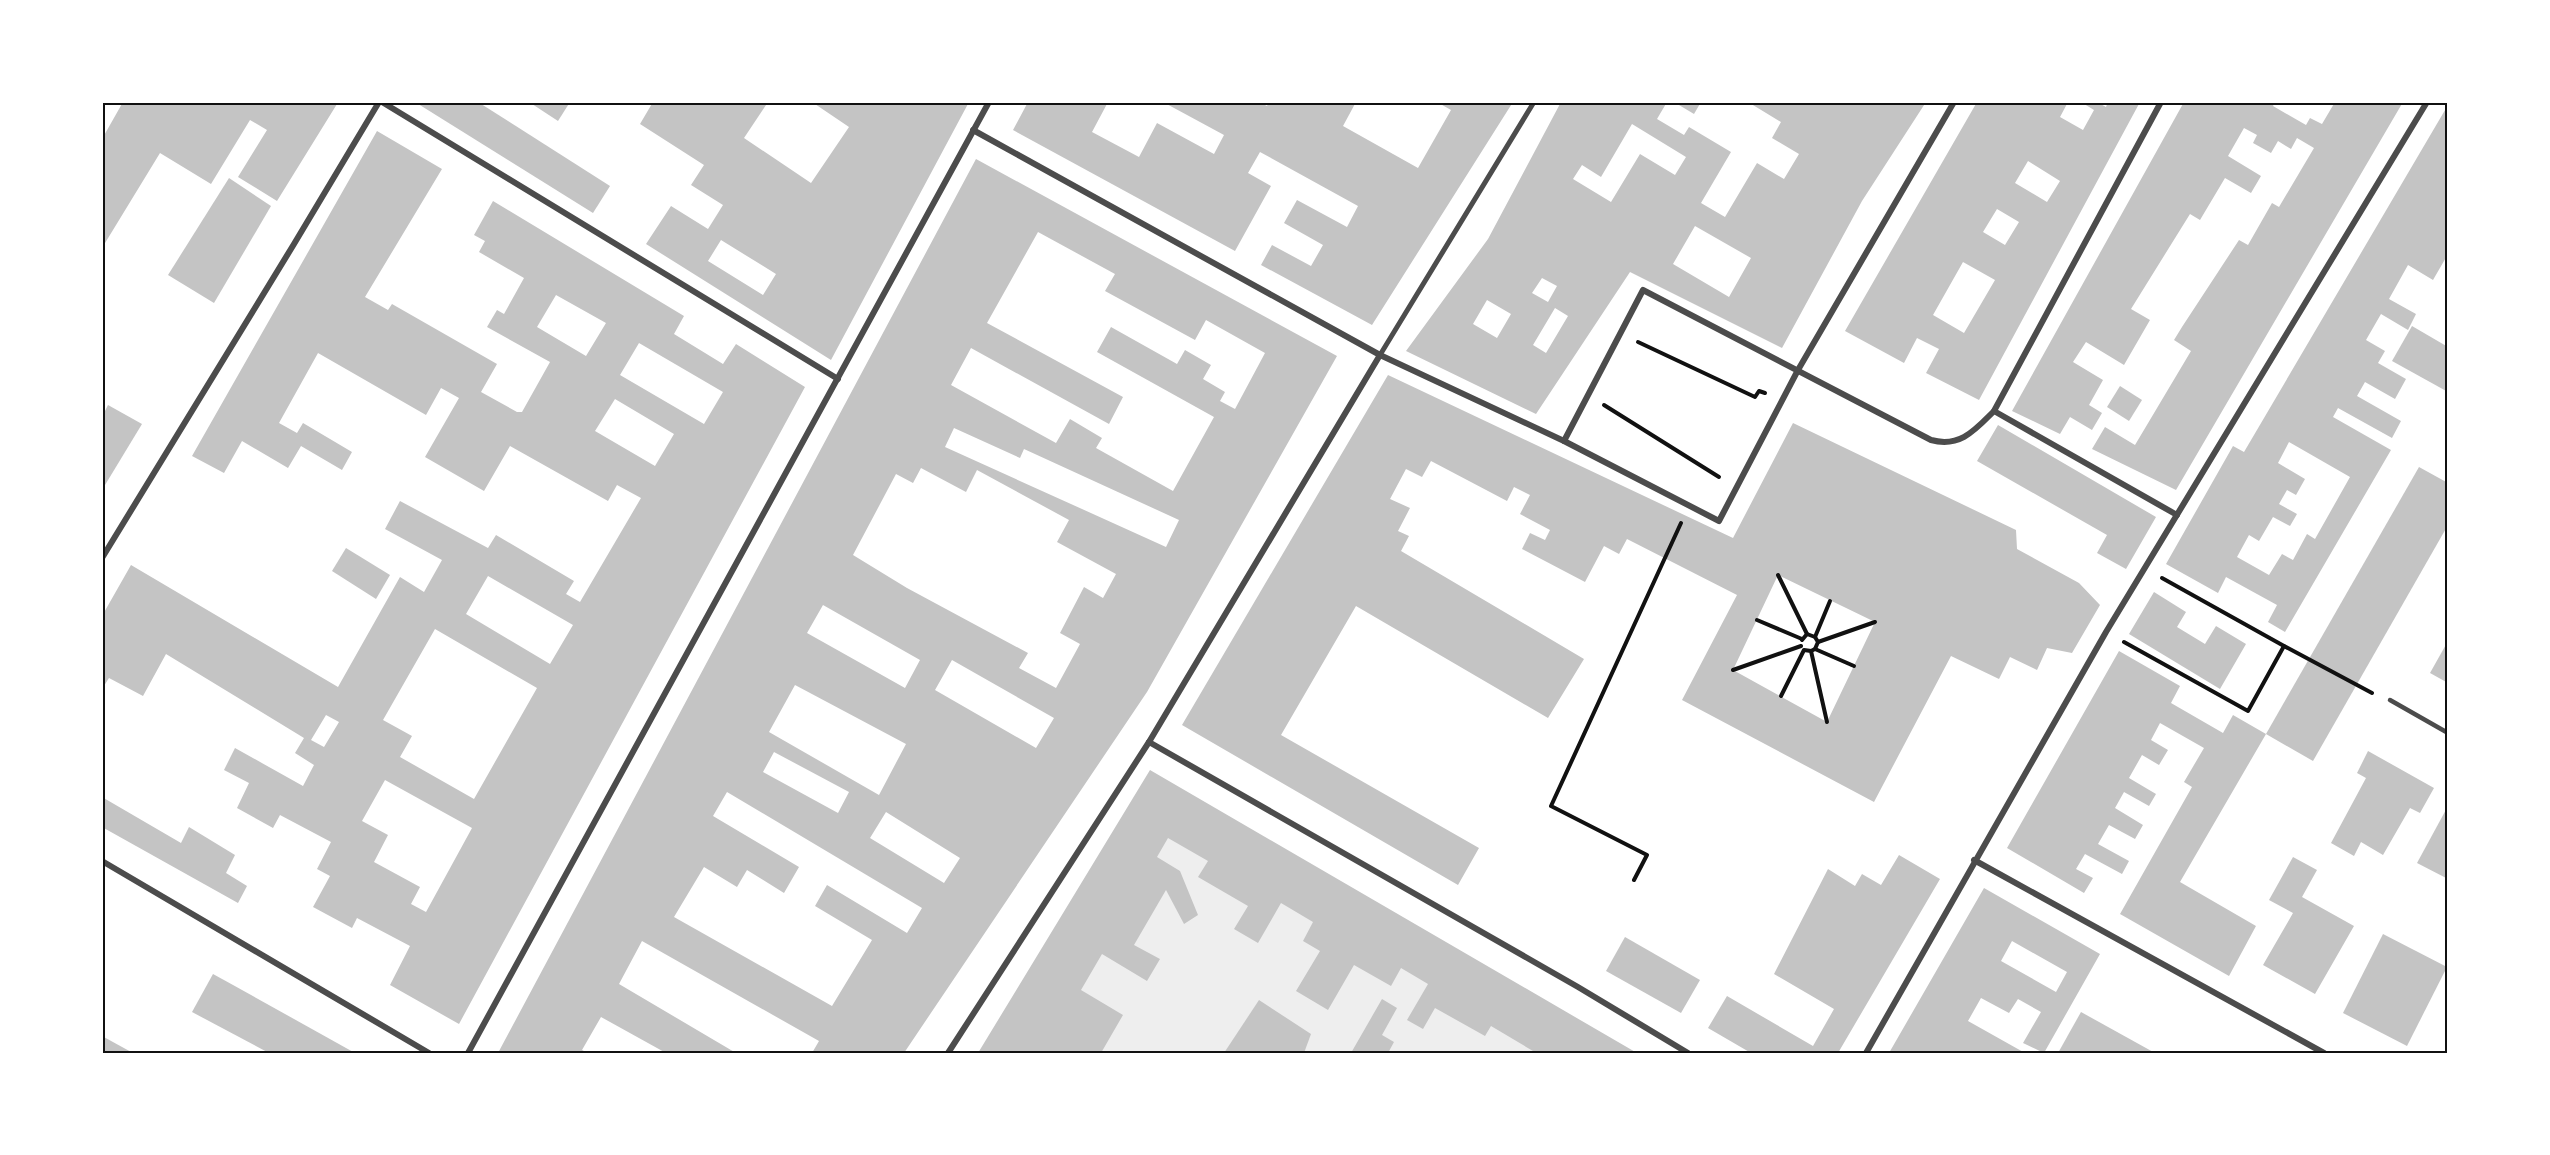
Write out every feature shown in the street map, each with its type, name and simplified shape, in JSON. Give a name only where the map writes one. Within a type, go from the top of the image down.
[{"type":"street","points":[[102,558],[380,102],[838,379]]},
{"type":"street","points":[[468,1053],[989,102]]},
{"type":"street","points":[[948,1053],[1149,742],[1534,102]]},
{"type":"street","points":[[973,130],[1380,355],[1564,441],[1719,521],[1798,370],[1954,102]]},
{"type":"street","points":[[1564,441],[1643,290],[1931,440],[1945,444],[1957,442],[1977,429],[1994,411],[2161,102]]},
{"type":"street","points":[[1866,1053],[2106,632],[2427,102]]},
{"type":"street","points":[[1994,411],[2178,515]]},
{"type":"street","points":[[1149,742],[1578,987],[1688,1053]]},
{"type":"street","points":[[1974,860],[2324,1053]]},
{"type":"street","points":[[102,861],[429,1053]]},
{"type":"lane","points":[[2390,700],[2448,733]]},
{"type":"path","points":[[1620,334],[1755,397],[1759,391],[1783,398]]},
{"type":"path","points":[[1588,395],[1719,476],[1698,511]]},
{"type":"path","points":[[1634,880],[1647,855],[1551,806],[1689,506]]},
{"type":"path","points":[[2145,569],[2367,691]]},
{"type":"path","points":[[1778,576],[1807,634],[1815,636],[1818,642]]},
{"type":"path","points":[[1815,636],[1830,601]]},
{"type":"path","points":[[1757,620],[1802,639]]},
{"type":"path","points":[[1827,722],[1813,650],[1818,642],[1875,622]]},
{"type":"path","points":[[2106,632],[2248,711],[2284,646]]},
{"type":"path","points":[[1802,639],[1807,634]]},
{"type":"path","points":[[1780,696],[1803,648],[1802,639]]},
{"type":"path","points":[[1733,670],[1803,648],[1854,666]]},
{"type":"shaded area","points":[[1155,785],[1624,1053],[984,1053]]},
{"type":"building","points":[[123,102],[334,102],[337,104],[277,201],[238,177],[267,130],[250,120],[211,184],[160,153],[102,248],[102,139]]},
{"type":"building","points":[[415,102],[478,102],[610,186],[593,213]]},
{"type":"building","points":[[529,102],[570,102],[558,121]]},
{"type":"building","points":[[653,102],[768,102],[744,138],[811,183],[849,127],[812,102],[969,102],[831,360],[646,244],[671,206],[708,229],[723,205],[691,185],[704,165],[640,124]],"holes":[[[721,240],[776,274],[763,295],[708,261]]]},
{"type":"building","points":[[1028,102],[1108,102],[1092,132],[1139,157],[1157,123],[1214,154],[1224,135],[1163,102],[1259,102],[1267,106],[1269,102],[1356,102],[1343,126],[1418,168],[1451,110],[1437,102],[1513,102],[1372,325],[1261,265],[1272,245],[1311,266],[1323,245],[1284,223],[1297,200],[1347,227],[1358,206],[1260,152],[1248,173],[1271,186],[1235,251],[1013,130]]},
{"type":"building","points":[[1561,102],[1667,102],[1657,119],[1684,135],[1689,127],[1731,152],[1701,203],[1725,217],[1757,163],[1784,179],[1799,154],[1772,138],[1781,122],[1748,102],[1926,102],[1862,201],[1782,348],[1630,272],[1536,414],[1406,351],[1488,239]],"holes":[[[1632,124],[1686,157],[1675,175],[1640,154],[1611,202],[1573,179],[1582,165],[1601,177]],[[1695,226],[1751,258],[1729,297],[1673,264]],[[1542,278],[1557,286],[1548,302],[1532,293]],[[1487,300],[1511,314],[1497,338],[1473,324]],[[1555,308],[1568,316],[1546,353],[1533,345]]]},
{"type":"building","points":[[1674,102],[1701,102],[1694,114]]},
{"type":"building","points":[[1977,102],[2068,102],[2060,117],[2083,130],[2094,110],[2081,102],[2097,102],[2106,107],[2108,102],[2140,102],[1979,400],[1926,373],[1939,349],[1917,338],[1904,363],[1845,331]],"holes":[[[2028,161],[2060,181],[2047,202],[2015,183]],[[1997,209],[2019,222],[2005,245],[1983,232]],[[1963,262],[1995,280],[1964,333],[1933,315]]]},
{"type":"building","points":[[2184,102],[2275,102],[2273,106],[2306,125],[2310,118],[2322,124],[2335,102],[2403,102],[2176,490],[2092,449],[2105,427],[2135,445],[2191,351],[2174,340],[2239,240],[2248,245],[2272,203],[2279,207],[2314,148],[2297,138],[2291,149],[2278,141],[2271,153],[2253,143],[2257,135],[2244,128],[2228,156],[2261,176],[2251,193],[2225,178],[2200,220],[2190,214],[2131,309],[2150,320],[2124,365],[2086,342],[2073,362],[2103,380],[2089,405],[2102,413],[2092,430],[2070,417],[2060,434],[2012,411]]},
{"type":"building","points":[[2448,105],[2448,254],[2433,280],[2408,265],[2389,299],[2416,314],[2408,330],[2381,314],[2366,340],[2385,351],[2378,363],[2406,379],[2395,399],[2365,382],[2357,396],[2401,421],[2392,438],[2338,408],[2333,417],[2391,450],[2285,632],[2268,622],[2277,605],[2226,577],[2218,593],[2166,564],[2233,446],[2244,452]],"holes":[[[2289,442],[2350,477],[2315,539],[2307,534],[2293,560],[2282,554],[2269,575],[2237,557],[2249,535],[2259,541],[2273,517],[2290,526],[2297,514],[2279,504],[2287,490],[2296,495],[2305,479],[2278,463]]]},
{"type":"building","points":[[377,131],[442,169],[365,297],[388,310],[392,304],[497,364],[481,392],[517,412],[522,412],[550,362],[487,327],[497,310],[504,314],[524,278],[479,252],[485,241],[474,235],[493,201],[684,316],[674,334],[723,364],[736,344],[805,387],[459,1024],[390,985],[410,946],[357,918],[352,928],[313,907],[330,876],[317,869],[331,842],[280,815],[273,828],[237,808],[249,783],[224,770],[235,748],[303,786],[314,765],[295,753],[304,738],[166,654],[143,696],[109,678],[102,689],[102,616],[131,565],[338,687],[400,577],[424,592],[442,560],[385,529],[400,501],[488,548],[496,535],[574,581],[566,594],[580,602],[641,498],[617,485],[608,501],[510,446],[484,491],[425,457],[459,398],[441,388],[426,415],[318,353],[279,423],[297,433],[303,423],[352,452],[342,470],[301,446],[288,468],[242,441],[224,473],[192,456]],"holes":[[[556,295],[606,323],[586,356],[537,327]],[[639,343],[723,392],[704,424],[620,375]],[[615,399],[674,434],[655,466],[595,431]],[[488,576],[573,625],[550,664],[466,614]],[[435,629],[537,688],[474,799],[400,757],[412,736],[383,720]],[[326,715],[339,722],[324,747],[311,740]],[[385,780],[472,828],[426,912],[411,904],[420,887],[374,862],[388,835],[362,821]]]},
{"type":"building","points":[[976,159],[1337,356],[1147,692],[904,1053],[812,1053],[819,1041],[642,941],[619,984],[736,1053],[666,1053],[601,1017],[582,1050],[588,1053],[498,1053]],"holes":[[[1038,232],[1115,274],[1105,291],[1195,340],[1206,320],[1265,353],[1235,409],[1220,401],[1225,392],[1203,379],[1211,365],[1185,350],[1177,364],[1111,327],[1097,352],[1214,417],[1173,491],[1096,448],[1102,438],[1070,419],[1056,443],[951,385],[971,348],[1109,424],[1123,397],[987,323]],[[954,428],[1020,458],[1024,449],[1179,520],[1166,547],[945,447]],[[921,468],[966,492],[977,470],[1069,520],[1057,542],[1116,574],[1103,598],[1084,587],[1060,633],[1080,644],[1056,688],[1019,668],[1028,653],[907,588],[853,555],[896,474],[913,483]],[[823,605],[920,660],[905,688],[807,633]],[[952,660],[1054,718],[1036,748],[935,690]],[[795,685],[906,744],[879,795],[769,732]],[[774,752],[849,792],[838,813],[763,772]],[[727,792],[922,908],[907,933],[827,885],[815,906],[872,940],[832,1006],[674,917],[704,867],[737,887],[747,870],[784,893],[799,867],[713,816]],[[886,812],[960,858],[944,883],[870,838]]]},
{"type":"building","points":[[229,178],[271,206],[214,303],[168,275]]},
{"type":"building","points":[[2412,326],[2448,347],[2448,392],[2392,361]]},
{"type":"building","points":[[1388,375],[1733,538],[1793,423],[2016,530],[2017,549],[2079,583],[2100,605],[2072,653],[2047,648],[2037,670],[2010,657],[1999,679],[1951,656],[1874,802],[1682,700],[1737,595],[1627,539],[1619,554],[1604,546],[1585,582],[1522,549],[1530,533],[1545,540],[1550,530],[1520,514],[1530,495],[1514,487],[1507,501],[1431,461],[1422,477],[1406,469],[1390,499],[1410,508],[1398,531],[1409,536],[1401,551],[1584,659],[1548,718],[1356,606],[1281,735],[1479,848],[1458,885],[1182,725]],"holes":[[[1778,575],[1875,622],[1827,722],[1733,670]]]},
{"type":"building","points":[[2120,386],[2142,400],[2129,421],[2107,407]]},
{"type":"building","points":[[108,405],[142,424],[102,490],[102,417]]},
{"type":"building","points":[[1998,425],[2156,517],[2126,569],[2097,553],[2107,535],[1977,461]]},
{"type":"building","points":[[2419,467],[2448,483],[2448,525],[2313,761],[2266,734]]},
{"type":"building","points":[[346,548],[390,575],[376,599],[332,571]]},
{"type":"building","points":[[2154,592],[2186,612],[2177,627],[2205,644],[2216,626],[2246,644],[2220,689],[2129,634]]},
{"type":"building","points":[[2448,641],[2448,683],[2430,673]]},
{"type":"building","points":[[2119,651],[2180,686],[2171,703],[2223,733],[2233,715],[2266,734],[2180,882],[2256,926],[2229,976],[2120,914],[2192,787],[2184,782],[2204,748],[2160,723],[2151,740],[2168,750],[2159,765],[2142,755],[2129,778],[2156,794],[2149,806],[2124,792],[2115,808],[2143,825],[2135,839],[2109,825],[2098,844],[2129,861],[2122,874],[2085,854],[2076,869],[2093,878],[2084,893],[2007,848]]},
{"type":"building","points":[[2368,751],[2434,788],[2420,813],[2410,808],[2383,855],[2361,842],[2354,856],[2331,843],[2366,778],[2357,773]]},
{"type":"building","points":[[1150,770],[1637,1053],[1531,1053],[1533,1051],[1491,1026],[1485,1036],[1435,1008],[1423,1029],[1407,1020],[1428,984],[1401,968],[1391,986],[1354,965],[1328,1010],[1296,991],[1320,951],[1303,941],[1313,922],[1281,903],[1258,943],[1234,929],[1248,906],[1198,877],[1208,861],[1168,838],[1157,857],[1180,871],[1198,915],[1184,924],[1166,890],[1134,945],[1160,959],[1147,981],[1102,954],[1081,990],[1123,1015],[1101,1053],[978,1053]]},
{"type":"building","points":[[102,797],[181,843],[189,827],[235,855],[226,873],[247,886],[238,903],[102,827]]},
{"type":"building","points":[[2448,806],[2448,879],[2417,863]]},
{"type":"building","points":[[1899,855],[1940,879],[1838,1053],[1751,1053],[1708,1028],[1727,996],[1813,1046],[1834,1009],[1774,974],[1828,869],[1855,886],[1862,874],[1881,885]]},
{"type":"building","points":[[2293,857],[2317,870],[2302,897],[2354,926],[2315,994],[2263,965],[2293,913],[2269,900]]},
{"type":"building","points":[[1984,888],[2100,954],[2044,1053],[2023,1043],[2041,1012],[2018,999],[2009,1013],[1981,998],[1968,1021],[2025,1053],[1889,1053]],"holes":[[[2012,941],[2067,972],[2056,992],[2001,961]]]},
{"type":"building","points":[[2383,934],[2447,967],[2407,1046],[2343,1013]]},
{"type":"building","points":[[1625,937],[1700,980],[1681,1013],[1606,971]]},
{"type":"building","points":[[213,974],[355,1053],[269,1053],[192,1012]]},
{"type":"building","points":[[1382,999],[1397,1008],[1382,1035],[1394,1042],[1388,1053],[1351,1053]]},
{"type":"building","points":[[1259,1000],[1311,1034],[1304,1053],[1224,1053]]},
{"type":"building","points":[[2081,1012],[2155,1053],[2058,1053]]},
{"type":"building","points":[[102,1036],[133,1053],[102,1053]]}]
